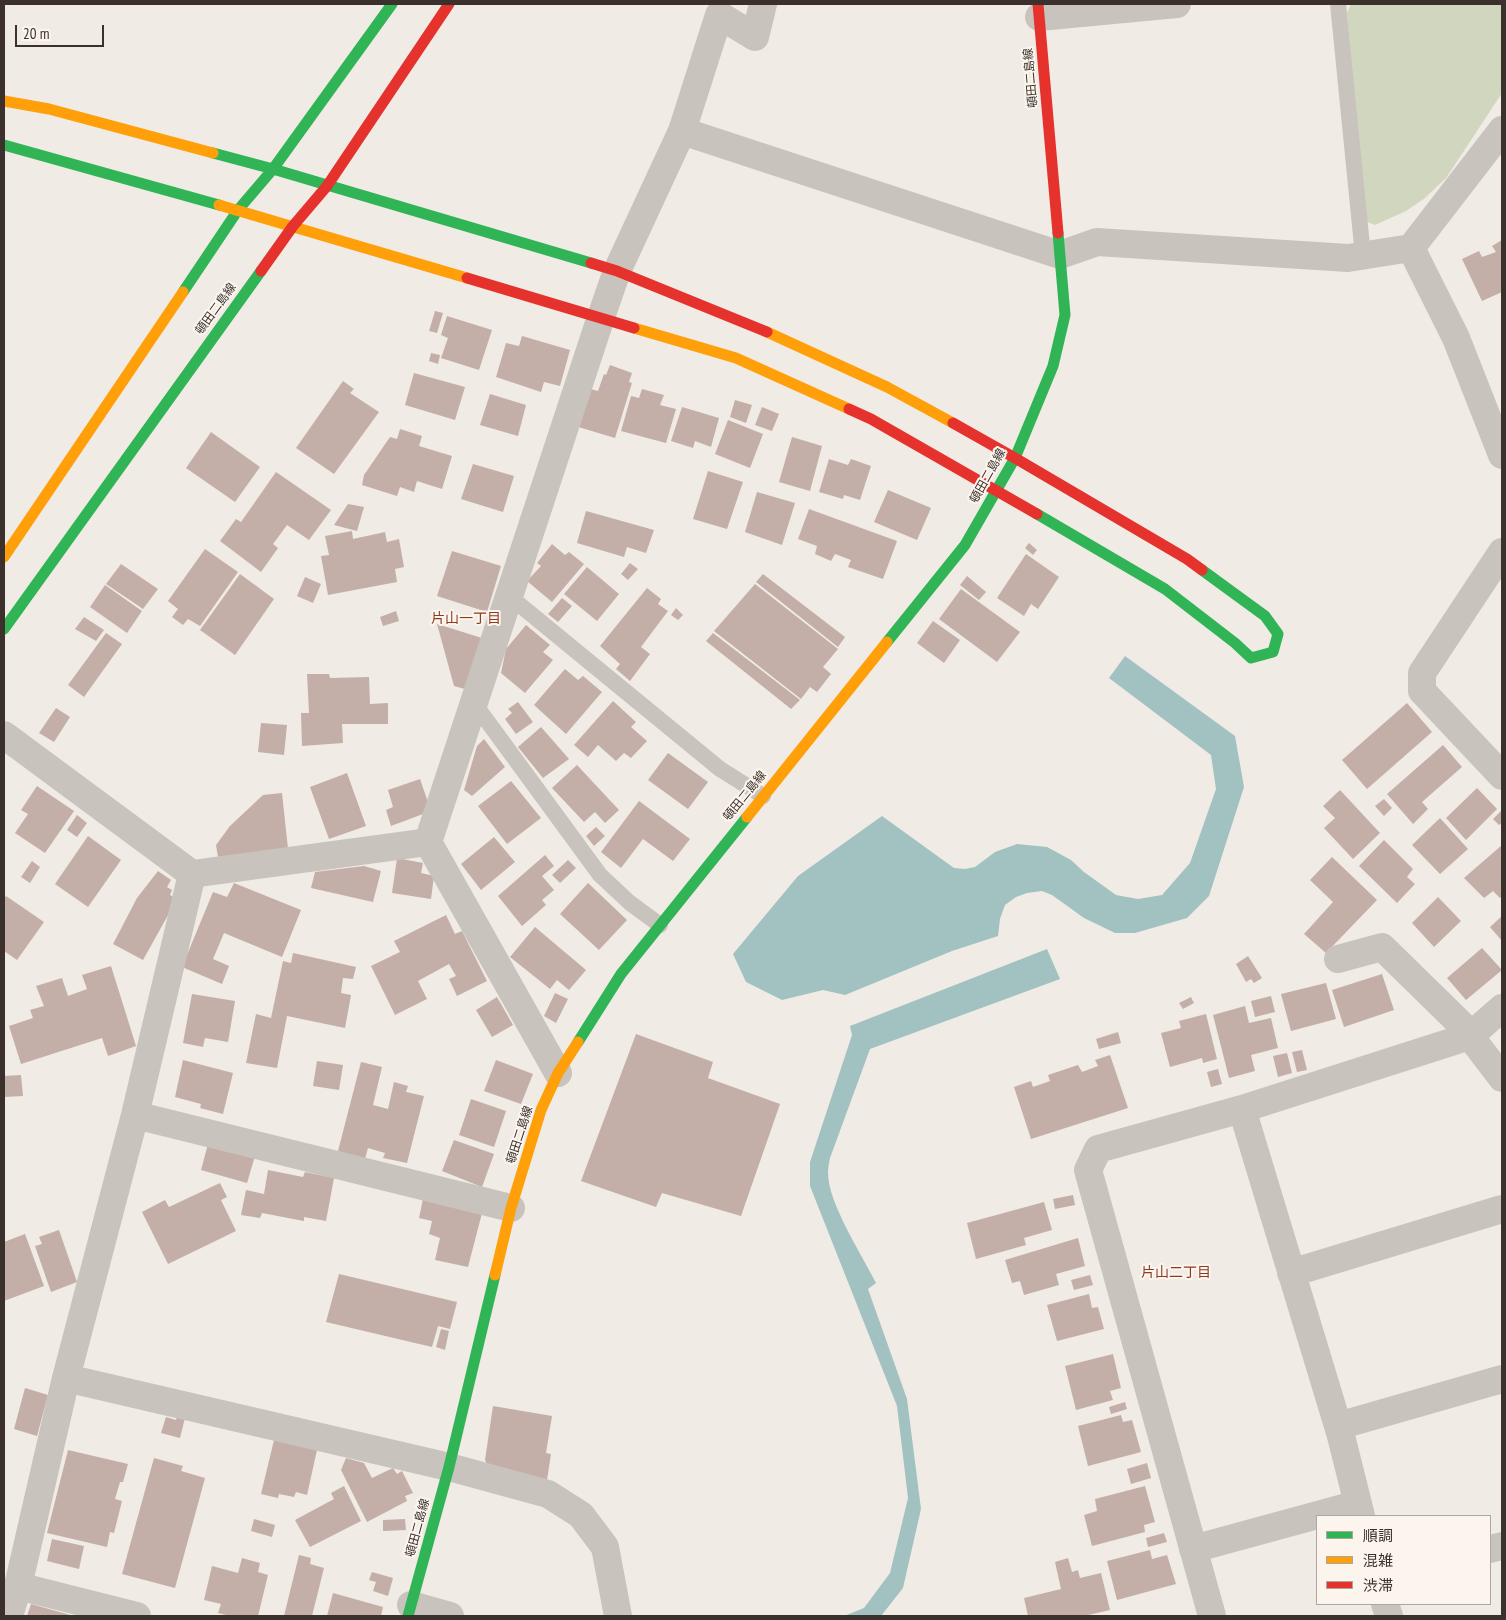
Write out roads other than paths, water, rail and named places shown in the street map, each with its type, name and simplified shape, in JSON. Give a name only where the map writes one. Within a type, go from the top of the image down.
[{"type":"main road","points":[[4,557],[238,210],[273,169],[392,4]]},
{"type":"main road","name":"頓田二島線","points":[[4,629],[293,226],[327,186],[449,4]]},
{"type":"main road","name":"頓田二島線","points":[[410,1610],[449,1467],[511,1208],[541,1110],[558,1072],[621,974],[965,545],[1015,458],[1053,366],[1065,315],[1039,10]]},
{"type":"main road","points":[[4,101],[49,109],[273,169],[617,271],[749,324],[887,386],[1015,458],[1187,559],[1265,616],[1278,634],[1273,652],[1251,658],[1235,643],[1166,589],[871,419],[736,358],[238,210],[5,148]]},
{"type":"street","points":[[558,1072],[428,842],[617,271],[682,131],[719,15],[755,37],[763,4]]},
{"type":"street","points":[[1039,10],[1177,4]]},
{"type":"street","points":[[682,131],[1060,256],[1097,242],[1348,258],[1411,248],[1502,130]]},
{"type":"street","points":[[1411,248],[1456,338],[1502,455]]},
{"type":"street","points":[[1502,552],[1422,673],[1422,691],[1502,776]]},
{"type":"street","points":[[4,736],[192,874],[428,842]]},
{"type":"street","points":[[9,1616],[18,1586],[66,1378],[135,1115],[192,874]]},
{"type":"street","points":[[1338,959],[1382,947],[1471,1036],[1502,1078]]},
{"type":"street","points":[[1212,1616],[1088,1170],[1098,1149],[1242,1109],[1471,1036],[1502,1008]]},
{"type":"street","points":[[1242,1109],[1338,1426],[1360,1510],[1339,1515]]},
{"type":"street","points":[[135,1115],[511,1208]]},
{"type":"street","points":[[1291,1273],[1502,1209]]},
{"type":"street","points":[[66,1378],[449,1467],[548,1494],[581,1515],[605,1547],[618,1616]]},
{"type":"street","points":[[1338,1426],[1502,1379]]},
{"type":"street","points":[[1193,1549],[1316,1520]]},
{"type":"street","points":[[18,1586],[136,1616]]},
{"type":"street","points":[[410,1610],[450,1616]]},
{"type":"lane","points":[[1338,4],[1363,256]]},
{"type":"lane","points":[[509,596],[720,769],[763,796]]},
{"type":"lane","points":[[474,703],[600,875],[630,903],[660,925]]},
{"type":"water","points":[[1125,656],[1235,736],[1244,787],[1209,896],[1187,918],[1135,933],[1115,933],[1084,918],[1052,895],[1042,891],[1027,893],[1016,897],[1005,905],[1000,919],[998,936],[952,951],[845,995],[823,990],[782,1000],[746,982],[733,954],[798,876],[882,816],[954,868],[965,869],[975,867],[995,852],[1017,844],[1047,847],[1071,860],[1116,895],[1138,899],[1162,895],[1190,863],[1216,789],[1211,755],[1109,678]]},
{"type":"water","points":[[1047,949],[1060,979],[870,1049],[830,1158],[828,1167],[829,1185],[839,1214],[876,1283],[868,1289],[907,1399],[921,1509],[903,1588],[881,1616],[844,1616],[864,1608],[890,1573],[908,1498],[897,1406],[810,1186],[810,1162],[852,1035],[850,1026]]},
{"type":"district","name":"片山一丁目","points":[[466,619]]},
{"type":"district","name":"片山二丁目","points":[[1176,1273]]}]
